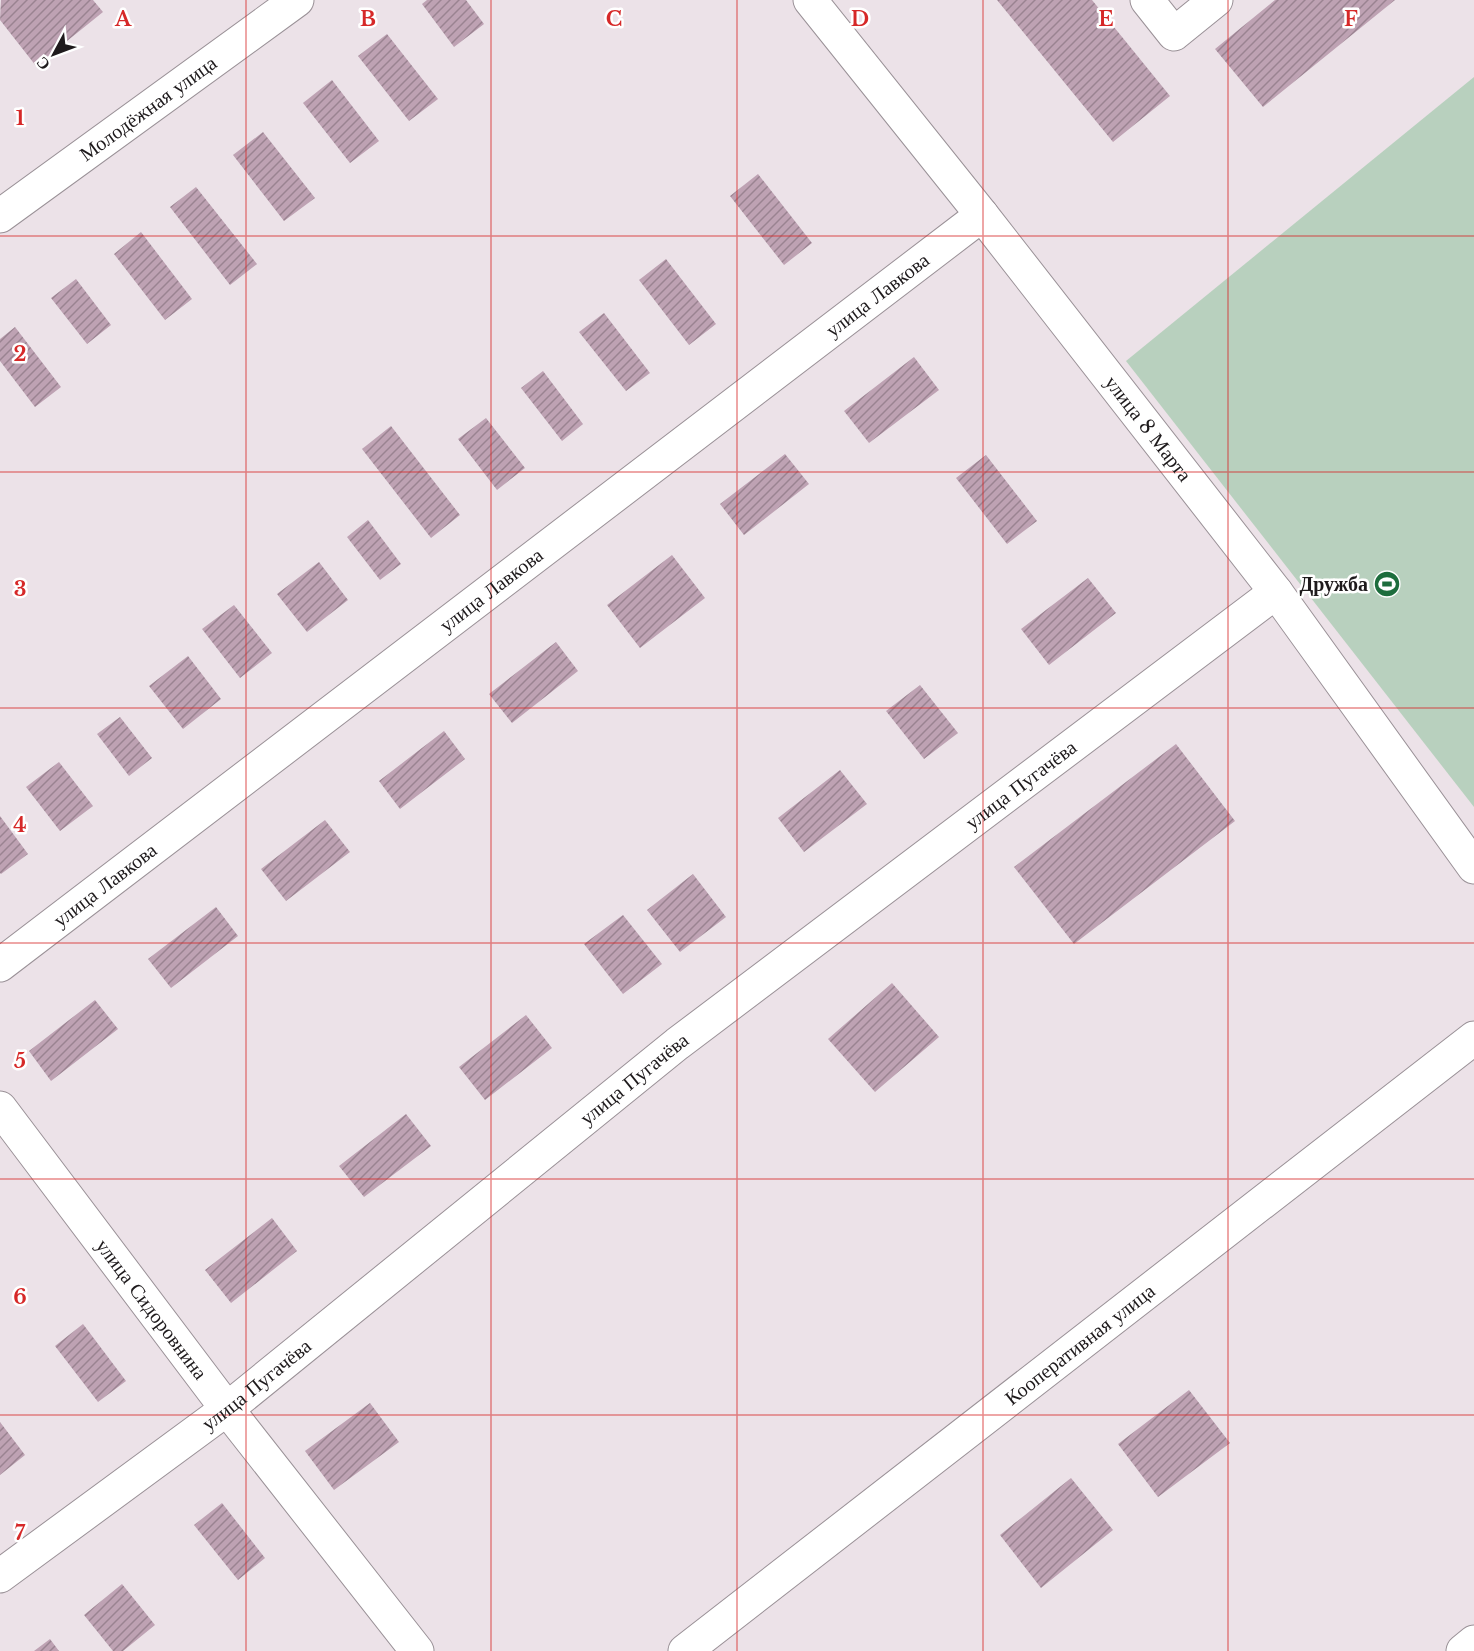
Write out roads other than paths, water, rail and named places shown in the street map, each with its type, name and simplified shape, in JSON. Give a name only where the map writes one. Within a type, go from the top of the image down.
[{"type":"street","name":"Молодёжная улица","points":[[0,216],[297,0]]},
{"type":"street","name":"улица 8 Марта","points":[[810,0],[982,215],[1276,592],[1474,867]]},
{"type":"street","points":[[1147,0],[1174,34],[1216,0]]},
{"type":"street","name":"улица Лавкова","points":[[0,964],[982,215]]},
{"type":"street","name":"улица Пугачёва","points":[[0,1576],[227,1409],[677,1044],[1276,592]]},
{"type":"street","name":"Кооперативная улица","points":[[685,1651],[1474,1038]]},
{"type":"street","name":"улица Сидоровнина","points":[[0,1108],[227,1409],[417,1651]]},
{"type":"street","points":[[1463,1651],[1474,1642]]},
{"type":"place","name":"Дружба","points":[[1387,584]]}]
